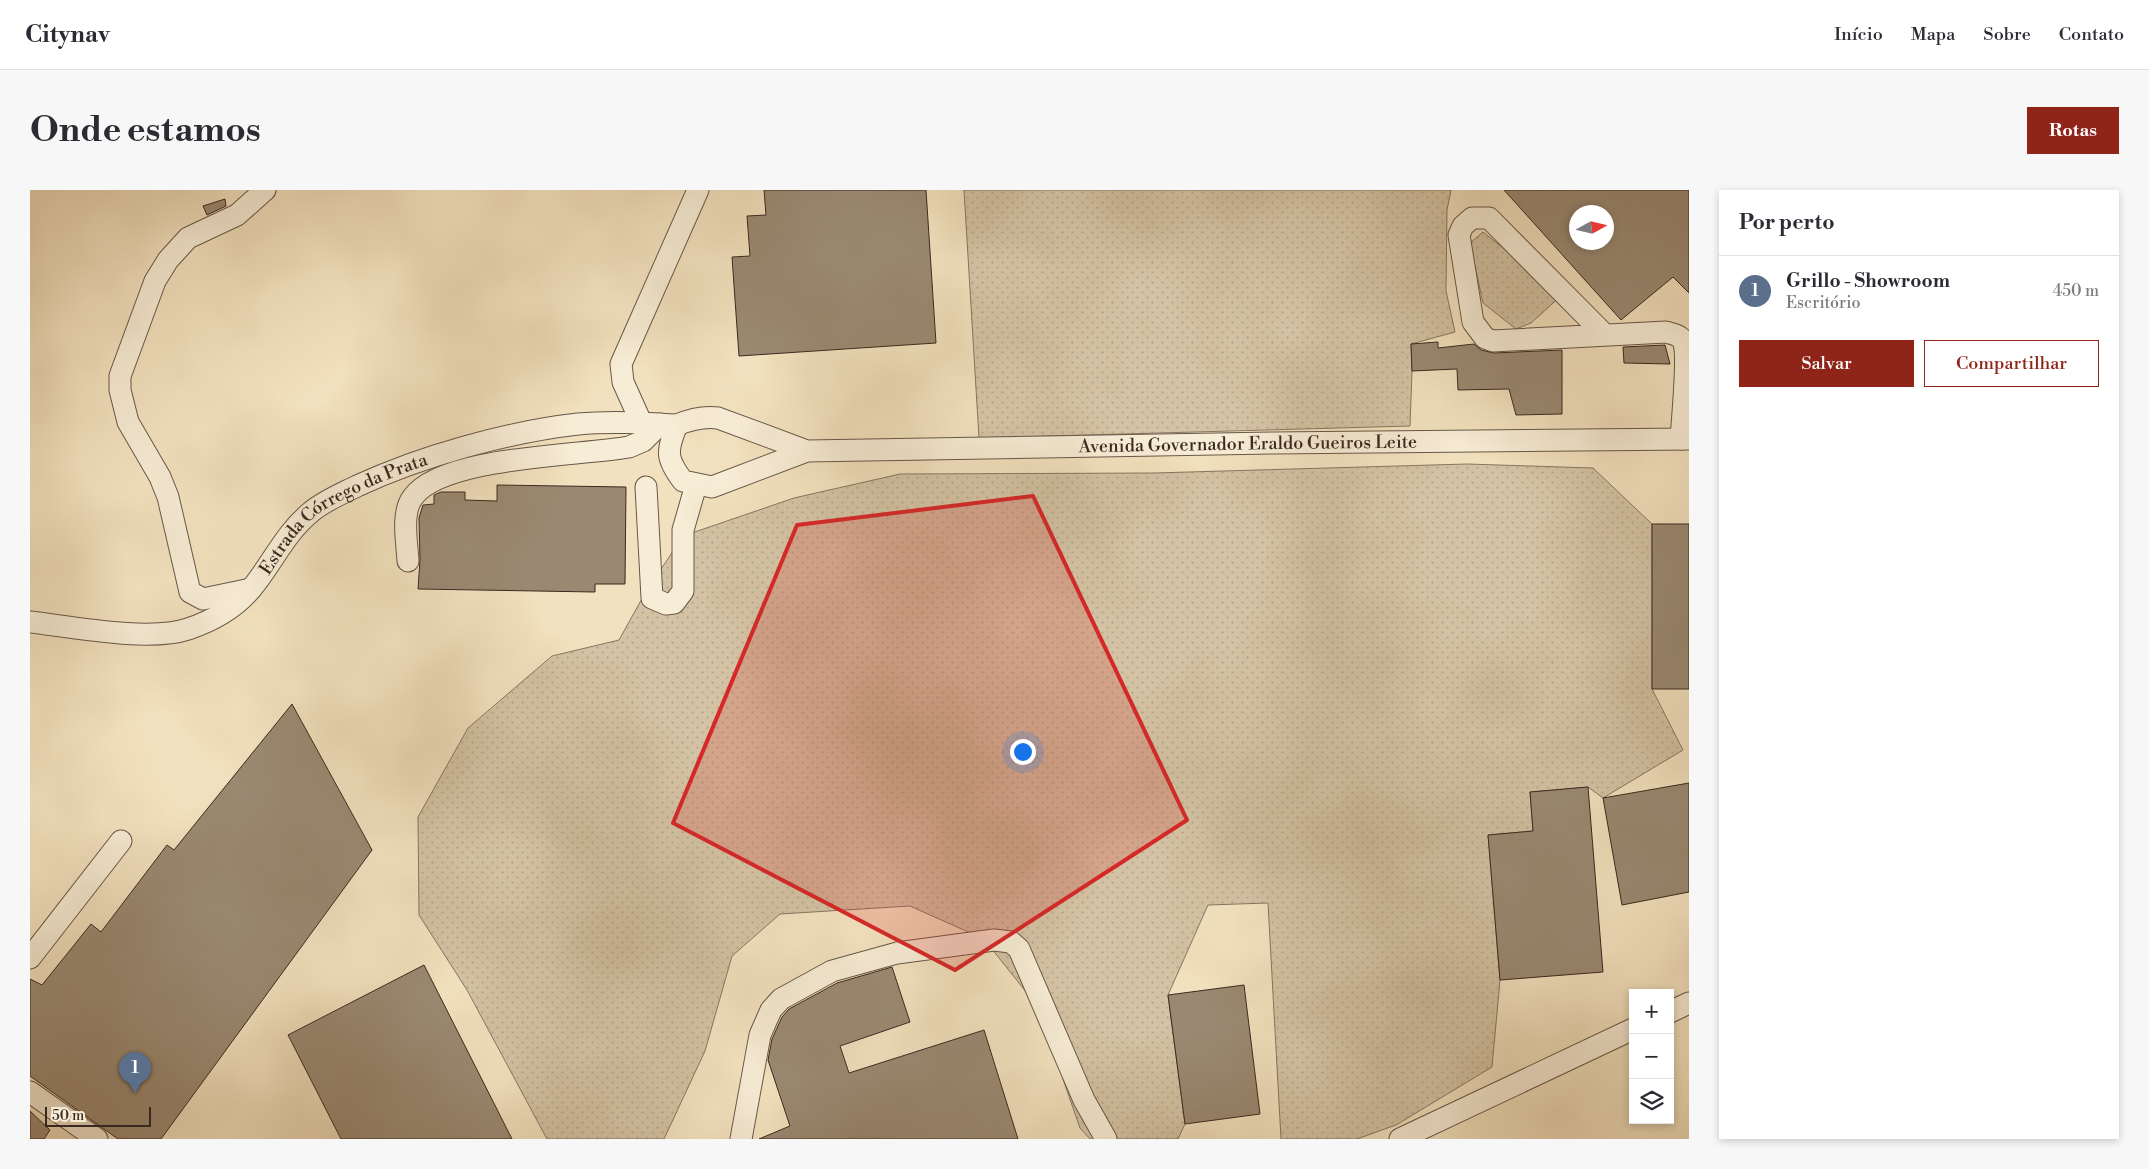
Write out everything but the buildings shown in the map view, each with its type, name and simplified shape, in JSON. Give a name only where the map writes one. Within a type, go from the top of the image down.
[{"type":"street","points":[[251,589],[203,599],[190,592],[168,497],[160,477],[128,422],[120,376],[156,281],[168,260],[188,238],[237,215],[265,190]]},
{"type":"street","points":[[646,487],[652,598],[666,604],[674,603],[683,591],[683,530],[696,485],[683,481],[668,458],[669,442],[659,424],[623,382],[621,364],[698,190]]},
{"type":"street","points":[[1605,335],[1488,218],[1472,218],[1463,226],[1459,235],[1472,322],[1485,338],[1493,340],[1605,335],[1666,332],[1676,335],[1684,344],[1687,364],[1685,439]]},
{"type":"street","name":"Avenida Governador Eraldo Gueiros Leite","points":[[659,424],[700,417],[718,418],[808,451]]},
{"type":"street","name":"Estrada Córrego da Prata","points":[[30,622],[146,635],[185,630],[221,615],[236,604],[251,589],[294,528],[312,511],[334,497],[372,479],[422,461],[536,430],[580,424],[659,424]]},
{"type":"street","points":[[408,561],[407,510],[413,497],[428,484],[473,467],[527,457],[629,447],[643,441],[659,424]]},
{"type":"street","name":"Avenida Governador Eraldo Gueiros Leite","points":[[696,485],[712,487],[808,451],[1685,439]]},
{"type":"street","points":[[30,958],[121,841]]},
{"type":"street","points":[[741,1139],[760,1034],[771,1010],[781,999],[832,971],[898,953],[994,940],[1011,942],[1019,949],[1084,1100],[1106,1139]]},
{"type":"street","points":[[1674,1010],[1689,1003]]},
{"type":"street","points":[[1401,1139],[1629,1032]]},
{"type":"street","points":[[30,1092],[96,1139]]},
{"type":"highlighted area","points":[[1033,496],[1187,820],[955,970],[673,823],[797,525]]},
{"type":"shaded area","points":[[964,190],[1451,190],[1447,210],[1446,291],[1455,332],[1411,344],[1410,426],[979,438]]},
{"type":"shaded area","points":[[1483,232],[1562,295],[1531,323],[1516,329],[1483,303],[1470,243]]},
{"type":"shaded area","points":[[1467,464],[1593,468],[1652,524],[1652,689],[1683,750],[1603,798],[1588,787],[1530,792],[1533,831],[1488,835],[1500,980],[1492,1067],[1396,1125],[1357,1139],[1281,1139],[1268,903],[1208,905],[1168,995],[1185,1124],[1178,1139],[1090,1139],[1080,1128],[1038,1007],[984,939],[910,906],[780,914],[732,956],[705,1051],[664,1139],[547,1139],[467,990],[419,915],[418,817],[468,728],[552,656],[619,640],[644,595],[683,536],[794,498],[900,474],[1154,473]]},
{"type":"place","name":"Grillo - Showroom","points":[[135,1093]]}]
